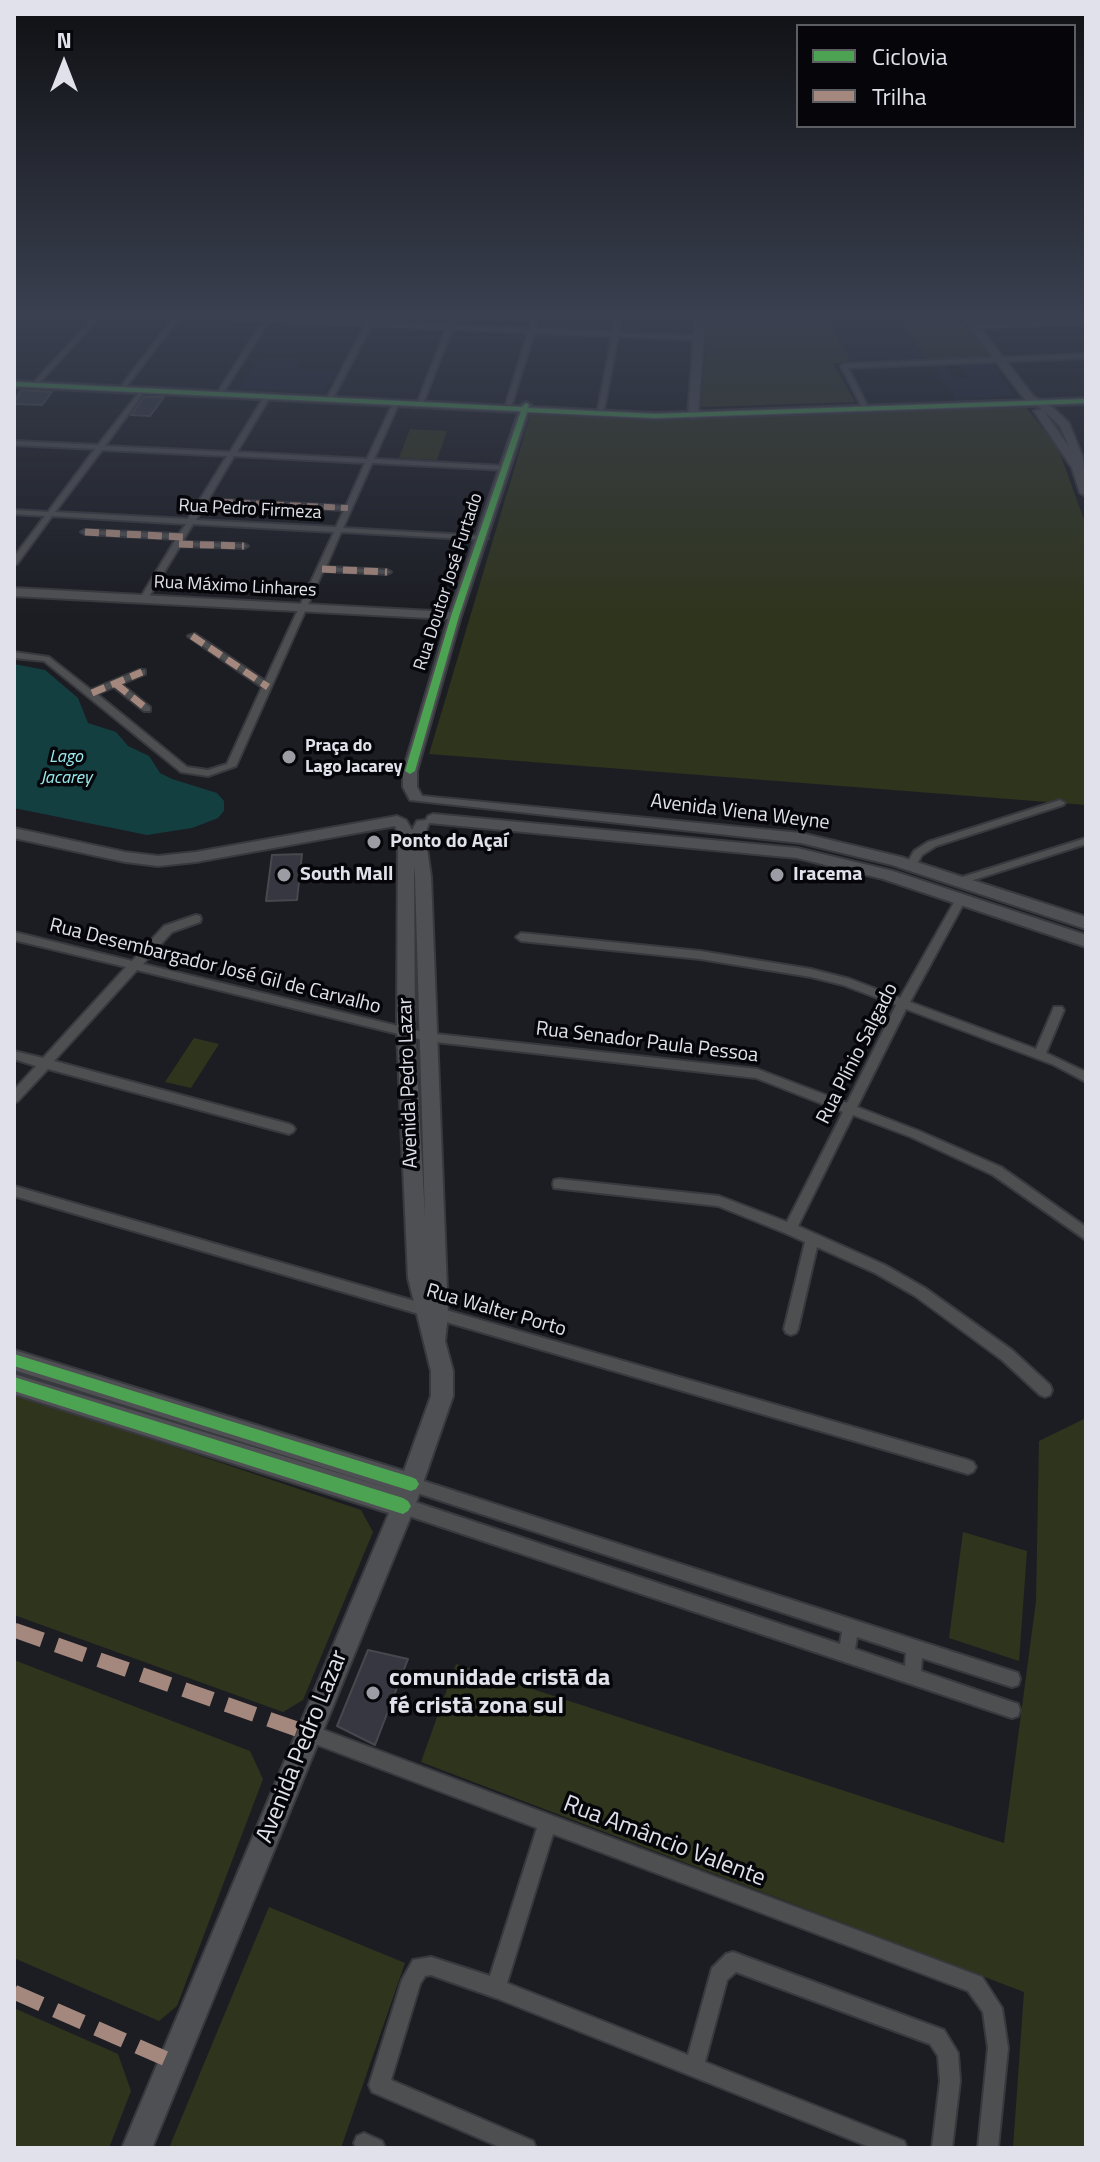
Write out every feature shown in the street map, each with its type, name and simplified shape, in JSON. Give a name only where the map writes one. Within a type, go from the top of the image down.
[{"type":"main road","points":[[1058,419],[1058,423]]},
{"type":"street","points":[[14,562],[122,419]]},
{"type":"street","points":[[143,600],[253,419]]},
{"type":"street","points":[[14,655],[46,659],[190,772],[216,772],[233,764],[389,419]]},
{"type":"street","name":"Rua Doutor José Furtado","points":[[428,822],[437,807],[410,787],[410,771],[455,616],[522,419]]},
{"type":"street","points":[[1054,419],[1058,423],[1086,493]]},
{"type":"street","points":[[14,443],[505,468]]},
{"type":"street","points":[[222,502],[348,508]]},
{"type":"street","name":"Rua Pedro Firmeza","points":[[14,512],[484,538]]},
{"type":"street","points":[[85,532],[244,546]]},
{"type":"street","points":[[322,569],[387,572]]},
{"type":"street","name":"Rua Máximo Linhares","points":[[14,592],[455,616]]},
{"type":"street","points":[[192,636],[268,687]]},
{"type":"street","points":[[92,693],[142,672]]},
{"type":"street","points":[[116,684],[147,709]]},
{"type":"street","points":[[14,833],[158,861],[196,857],[398,813],[421,798]]},
{"type":"street","name":"Avenida Viena Weyne","points":[[421,798],[773,833],[853,858],[887,875],[1086,941]]},
{"type":"street","points":[[887,875],[887,866],[903,863],[932,844],[1060,803]]},
{"type":"street","name":"Avenida Viena Weyne","points":[[398,813],[428,822],[747,846],[903,863],[1086,923]]},
{"type":"street","name":"Avenida Pedro Lazar","points":[[137,2148],[407,1495],[442,1396],[442,1371],[431,1313],[418,1278],[420,1129],[427,1037],[407,877],[406,834],[398,813]]},
{"type":"street","name":"Avenida Pedro Lazar","points":[[420,1129],[406,1033],[414,936],[417,834],[428,822]]},
{"type":"street","points":[[960,881],[1086,841]]},
{"type":"street","name":"Rua Plínio Salgado","points":[[790,1229],[902,1005],[961,899]]},
{"type":"street","points":[[14,1098],[168,929],[196,919]]},
{"type":"street","name":"Rua Desembargador José Gil de Carvalho","points":[[14,936],[406,1033]]},
{"type":"street","points":[[521,937],[766,964],[846,982],[1039,1055],[1086,1077]]},
{"type":"street","points":[[1039,1055],[1058,1010]]},
{"type":"street","name":"Rua Senador Paula Pessoa","points":[[406,1033],[757,1074],[997,1171],[1086,1234]]},
{"type":"street","points":[[14,1055],[289,1129]]},
{"type":"street","points":[[559,1184],[719,1201],[812,1238],[880,1269],[920,1292],[1007,1355],[1045,1390]]},
{"type":"street","name":"Rua Walter Porto","points":[[14,1191],[968,1467]]},
{"type":"street","points":[[791,1329],[812,1238]]},
{"type":"street","points":[[16,1365],[232,1428],[625,1580],[1012,1710]]},
{"type":"street","points":[[14,1384],[219,1448],[632,1555],[1012,1679]]},
{"type":"street","points":[[219,1448],[232,1428]]},
{"type":"street","points":[[625,1580],[632,1555]]},
{"type":"street","points":[[846,1655],[851,1626]]},
{"type":"street","points":[[912,1677],[915,1647]]},
{"type":"street","name":"Rua Amâncio Valente","points":[[308,1733],[975,1984],[992,2008],[998,2048],[988,2148]]},
{"type":"street","points":[[496,1988],[547,1824]]},
{"type":"street","points":[[695,2064],[719,1975],[733,1961],[937,2037],[948,2053],[950,2081],[942,2148]]},
{"type":"street","points":[[526,2148],[379,2085],[412,1980],[420,1967],[431,1966],[496,1988],[695,2064],[897,2148]]},
{"type":"green space","points":[[529,419],[1035,419],[1058,448],[1086,525],[1086,805],[429,754]]},
{"type":"green space","points":[[410,429],[447,431],[437,460],[399,458]]},
{"type":"green space","points":[[194,1038],[219,1044],[191,1088],[165,1082]]},
{"type":"green space","points":[[14,1393],[361,1510],[373,1532],[303,1700],[283,1712],[14,1615]]},
{"type":"green space","points":[[1086,1418],[1086,2148],[1013,2148],[1024,1992],[421,1762],[456,1664],[1004,1843],[1036,1601],[1039,1441]]},
{"type":"green space","points":[[963,1532],[1027,1551],[1019,1661],[949,1638]]},
{"type":"green space","points":[[14,1660],[250,1751],[263,1779],[177,2006],[159,2021],[14,1958]]},
{"type":"green space","points":[[269,1907],[405,1963],[341,2148],[169,2148]]},
{"type":"green space","points":[[14,2008],[118,2054],[131,2091],[109,2148],[14,2148]]},
{"type":"water","name":"Lago Jacarey","points":[[14,664],[45,670],[78,698],[88,723],[116,732],[128,746],[149,756],[160,773],[217,793],[224,801],[224,811],[218,818],[192,828],[147,835],[14,808]]},
{"type":"building","name":"South Mall","points":[[302,854],[297,900],[266,901],[272,855]]},
{"type":"building","name":"comunidade cristã da fé cristã zona sul","points":[[368,1650],[408,1659],[375,1745],[337,1726]]},
{"type":"marked path","points":[[222,502],[348,508]]},
{"type":"marked path","points":[[85,532],[183,537]]},
{"type":"marked path","points":[[179,544],[244,546]]},
{"type":"marked path","points":[[322,569],[387,572]]},
{"type":"marked path","points":[[192,636],[268,687]]},
{"type":"marked path","points":[[92,693],[142,672]]},
{"type":"marked path","points":[[116,684],[147,709]]},
{"type":"marked path","points":[[14,1630],[308,1733]]},
{"type":"marked path","points":[[14,1992],[173,2062]]},
{"type":"cycle path","points":[[410,771],[455,616],[521,419]]},
{"type":"cycle path","points":[[14,1360],[411,1484]]},
{"type":"cycle path","points":[[14,1384],[403,1506]]},
{"type":"place","name":"Praça do Lago Jacarey","points":[[289,757]]},
{"type":"place","name":"Ponto do Açaí","points":[[374,842]]},
{"type":"place","name":"South Mall","points":[[284,875]]},
{"type":"place","name":"Iracema","points":[[777,875]]},
{"type":"place","name":"comunidade cristã da fé cristã zona sul","points":[[373,1693]]}]
